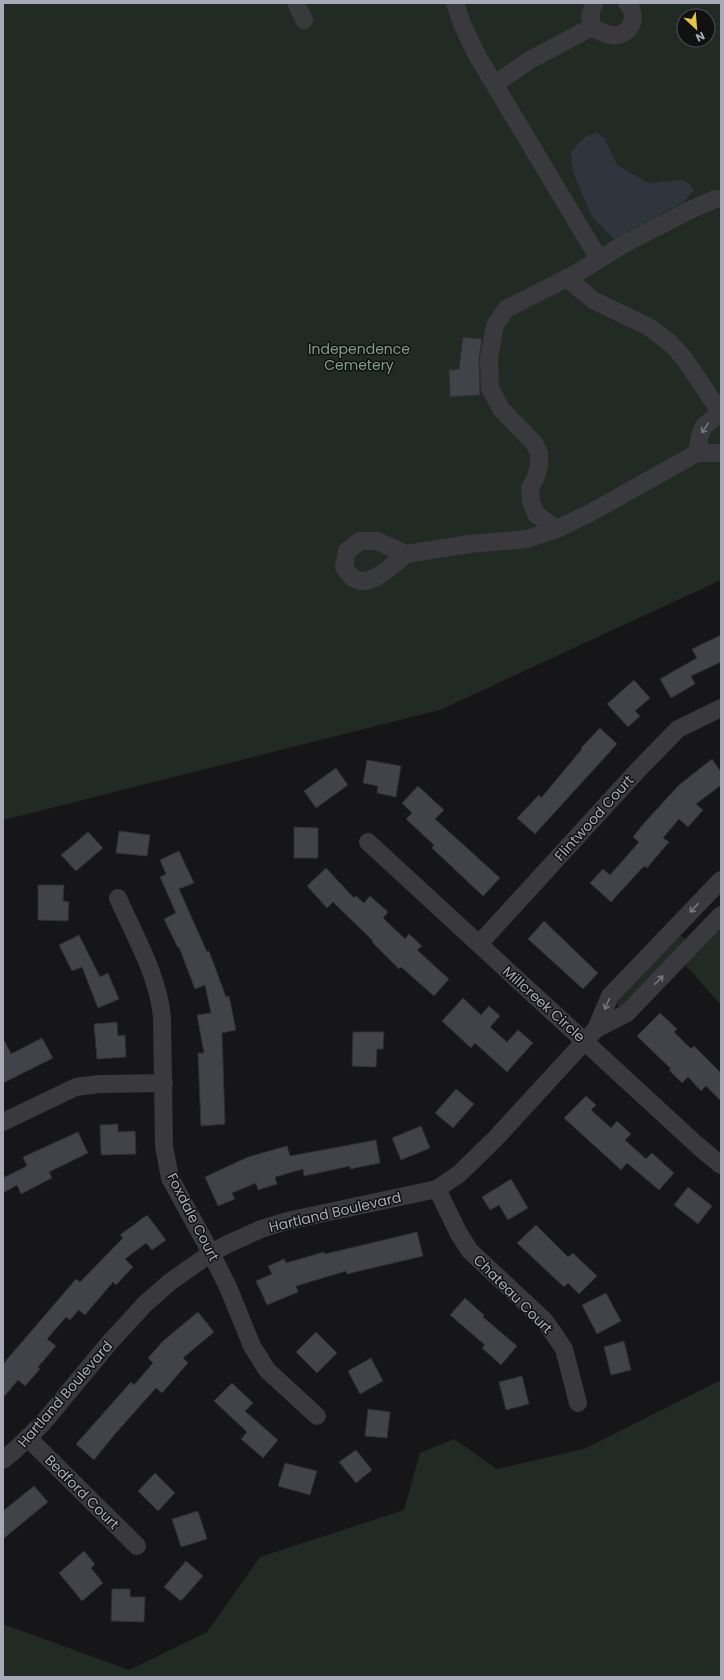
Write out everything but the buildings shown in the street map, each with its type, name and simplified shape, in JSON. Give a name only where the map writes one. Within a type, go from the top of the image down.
[{"type":"street","points":[[296,3],[304,20]]},
{"type":"street","points":[[455,3],[462,24],[478,57],[599,259]]},
{"type":"street","points":[[594,3],[590,14],[592,26],[605,34],[619,35],[630,28],[634,18],[631,7],[627,3]]},
{"type":"street","points":[[495,84],[530,60],[592,26]]},
{"type":"street","points":[[556,529],[536,514],[531,501],[530,488],[540,465],[539,453],[534,443],[501,409],[490,388],[489,359],[495,325],[506,310],[567,278],[624,244],[688,211],[715,199],[721,199]]},
{"type":"street","points":[[567,278],[593,300],[649,327],[670,343],[683,357],[720,410],[713,419],[704,426],[700,434],[697,453]]},
{"type":"street","points":[[406,554],[469,544],[497,543],[527,539],[556,529],[590,513],[697,453],[721,453]]},
{"type":"street","name":"Flintwood Court","points":[[479,944],[639,769],[678,729],[721,708]]},
{"type":"street","name":"Millcreek Circle","points":[[368,842],[479,944],[590,1035],[697,1145],[721,1165]]},
{"type":"street","name":"Hartland Boulevard","points":[[3,1460],[42,1424],[110,1342],[145,1304],[170,1282],[211,1253],[261,1229],[287,1221],[437,1189],[459,1174],[495,1139],[590,1035],[610,996],[721,880]]},
{"type":"street","name":"Foxdale Court","points":[[118,898],[155,982],[160,998],[164,1083],[164,1146],[170,1178],[228,1287],[252,1346],[267,1370],[317,1416]]},
{"type":"street","name":"Hartland Boulevard","points":[[590,1035],[627,1013],[721,915]]},
{"type":"street","points":[[3,1122],[76,1087],[98,1084],[164,1083]]},
{"type":"street","name":"Chateau Court","points":[[437,1189],[459,1234],[470,1251],[544,1320],[564,1349],[578,1403]]},
{"type":"street","name":"Bedford Court","points":[[28,1438],[137,1546]]},
{"type":"green space","name":"Independence Cemetery","points":[[3,3],[721,3],[721,580],[440,710],[3,820]]},
{"type":"green space","points":[[721,915],[721,1005],[680,959]]},
{"type":"green space","points":[[679,935],[686,940],[619,1009],[617,1005],[618,999]]},
{"type":"green space","points":[[721,1380],[721,1677],[3,1677],[3,1624],[129,1670],[207,1632],[260,1557],[404,1510],[420,1453],[454,1439],[497,1469],[584,1449]]},
{"type":"shaded area","points":[[597,132],[605,139],[617,165],[648,183],[682,180],[690,184],[694,191],[682,203],[614,239],[592,217],[573,172],[571,152],[585,137]]}]
